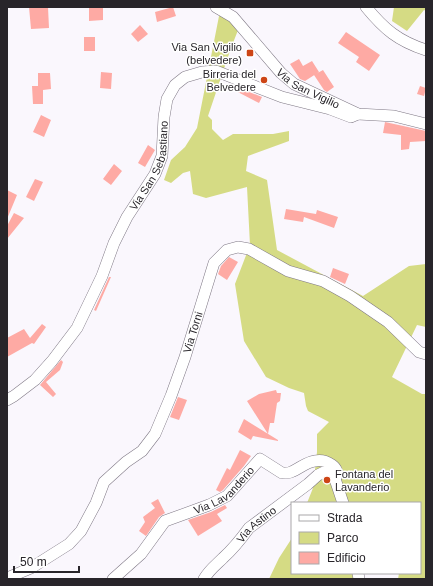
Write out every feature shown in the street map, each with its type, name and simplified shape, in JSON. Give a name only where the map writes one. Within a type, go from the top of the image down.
[{"type":"street","name":"Via San Vigilio","points":[[216,7],[233,17],[281,73],[294,84],[358,114],[394,116],[426,124]]},
{"type":"street","points":[[366,7],[388,31],[403,41],[426,50]]},
{"type":"street","name":"Via San Sebastiano","points":[[7,400],[35,380],[52,361],[77,328],[102,276],[114,243],[127,217],[156,174],[162,156],[164,117],[167,99],[175,85],[185,77],[202,72],[216,71],[282,97],[330,109],[351,117],[358,114]]},
{"type":"street","name":"Via Torni","points":[[7,578],[31,568],[69,544],[81,530],[96,503],[104,482],[120,467],[142,451],[155,434],[171,396],[185,356],[214,263],[227,250],[238,247],[249,249],[288,272],[323,281],[356,300],[388,322],[419,352],[426,354]]},
{"type":"street","name":"Via Lavanderio","points":[[113,579],[141,554],[165,521],[209,505],[227,496],[260,459],[282,473],[292,472],[315,460],[331,463],[337,470],[338,474],[335,479]]},
{"type":"street","name":"Via Astino","points":[[204,579],[211,569],[238,542],[249,528],[318,475],[324,472],[335,479]]},
{"type":"street","points":[[335,479],[343,502]]},
{"type":"green space","points":[[394,7],[426,7],[426,11],[424,10],[407,31],[392,21]]},
{"type":"green space","points":[[220,11],[242,20],[208,116],[212,120],[212,129],[223,140],[233,134],[273,134],[289,131],[289,141],[248,156],[246,171],[267,180],[277,250],[363,296],[409,266],[426,264],[426,327],[417,325],[392,377],[422,394],[426,394],[426,579],[398,579],[399,574],[421,574],[421,502],[307,502],[313,488],[317,452],[317,434],[329,422],[308,411],[304,393],[289,388],[266,377],[244,341],[235,284],[250,245],[247,187],[206,198],[193,194],[190,171],[183,173],[171,183],[164,180],[171,160],[185,147],[197,128]]},
{"type":"green space","points":[[291,540],[291,574],[355,574],[353,579],[269,579],[279,558]]},
{"type":"building","points":[[29,7],[48,7],[49,28],[31,29]]},
{"type":"building","points":[[103,7],[103,20],[89,21],[89,8]]},
{"type":"building","points":[[173,7],[176,16],[157,22],[155,12]]},
{"type":"building","points":[[140,25],[148,34],[138,42],[131,34]]},
{"type":"building","points":[[346,32],[380,55],[369,71],[356,62],[359,57],[338,43]]},
{"type":"building","points":[[84,37],[95,37],[95,51],[84,51]]},
{"type":"building","points":[[299,59],[303,66],[312,61],[319,72],[305,81],[300,79],[290,64]]},
{"type":"building","points":[[323,70],[334,87],[327,92],[314,75]]},
{"type":"building","points":[[101,72],[112,73],[111,89],[100,88]]},
{"type":"building","points":[[38,73],[50,73],[51,89],[43,90],[43,104],[33,104],[32,86],[38,86]]},
{"type":"building","points":[[234,86],[262,97],[259,103],[232,89]]},
{"type":"building","points":[[420,86],[426,88],[424,96],[417,94]]},
{"type":"building","points":[[41,115],[51,120],[44,137],[33,132]]},
{"type":"building","points":[[385,122],[426,131],[426,141],[410,142],[409,149],[401,150],[401,135],[383,133]]},
{"type":"building","points":[[148,145],[155,150],[145,167],[138,163]]},
{"type":"building","points":[[114,164],[122,171],[111,185],[103,179]]},
{"type":"building","points":[[35,179],[43,182],[34,201],[26,197]]},
{"type":"building","points":[[7,190],[17,195],[7,219]]},
{"type":"building","points":[[286,209],[316,214],[317,210],[338,217],[334,228],[304,217],[303,222],[284,219]]},
{"type":"building","points":[[14,213],[24,218],[7,239],[7,226]]},
{"type":"building","points":[[229,257],[238,262],[227,280],[218,274],[221,266]]},
{"type":"building","points":[[333,268],[349,274],[345,284],[330,277]]},
{"type":"building","points":[[109,277],[111,277],[96,311],[94,310]]},
{"type":"building","points":[[42,324],[46,327],[34,344],[32,343],[7,357],[7,338],[24,329],[30,338]]},
{"type":"building","points":[[61,360],[63,362],[60,370],[46,382],[56,394],[53,397],[40,385]]},
{"type":"building","points":[[276,390],[277,393],[281,393],[280,401],[277,403],[274,423],[270,423],[268,434],[247,401],[259,394]]},
{"type":"building","points":[[178,397],[187,400],[179,420],[170,417]]},
{"type":"building","points":[[244,419],[278,441],[253,436],[251,440],[238,432]]},
{"type":"building","points":[[240,450],[251,456],[223,490],[220,492],[216,490],[227,468],[230,470]]},
{"type":"building","points":[[158,499],[165,513],[159,517],[146,536],[139,531],[145,522],[143,517],[155,508],[151,503]]},
{"type":"building","points":[[225,505],[227,508],[217,514],[222,521],[198,536],[188,520],[211,512]]},
{"type":"place","name":"Via San Vigilio (belvedere)","points":[[250,53]]},
{"type":"place","name":"Birreria del Belvedere","points":[[264,80]]},
{"type":"place","name":"Fontana del Lavanderio","points":[[327,480]]}]
